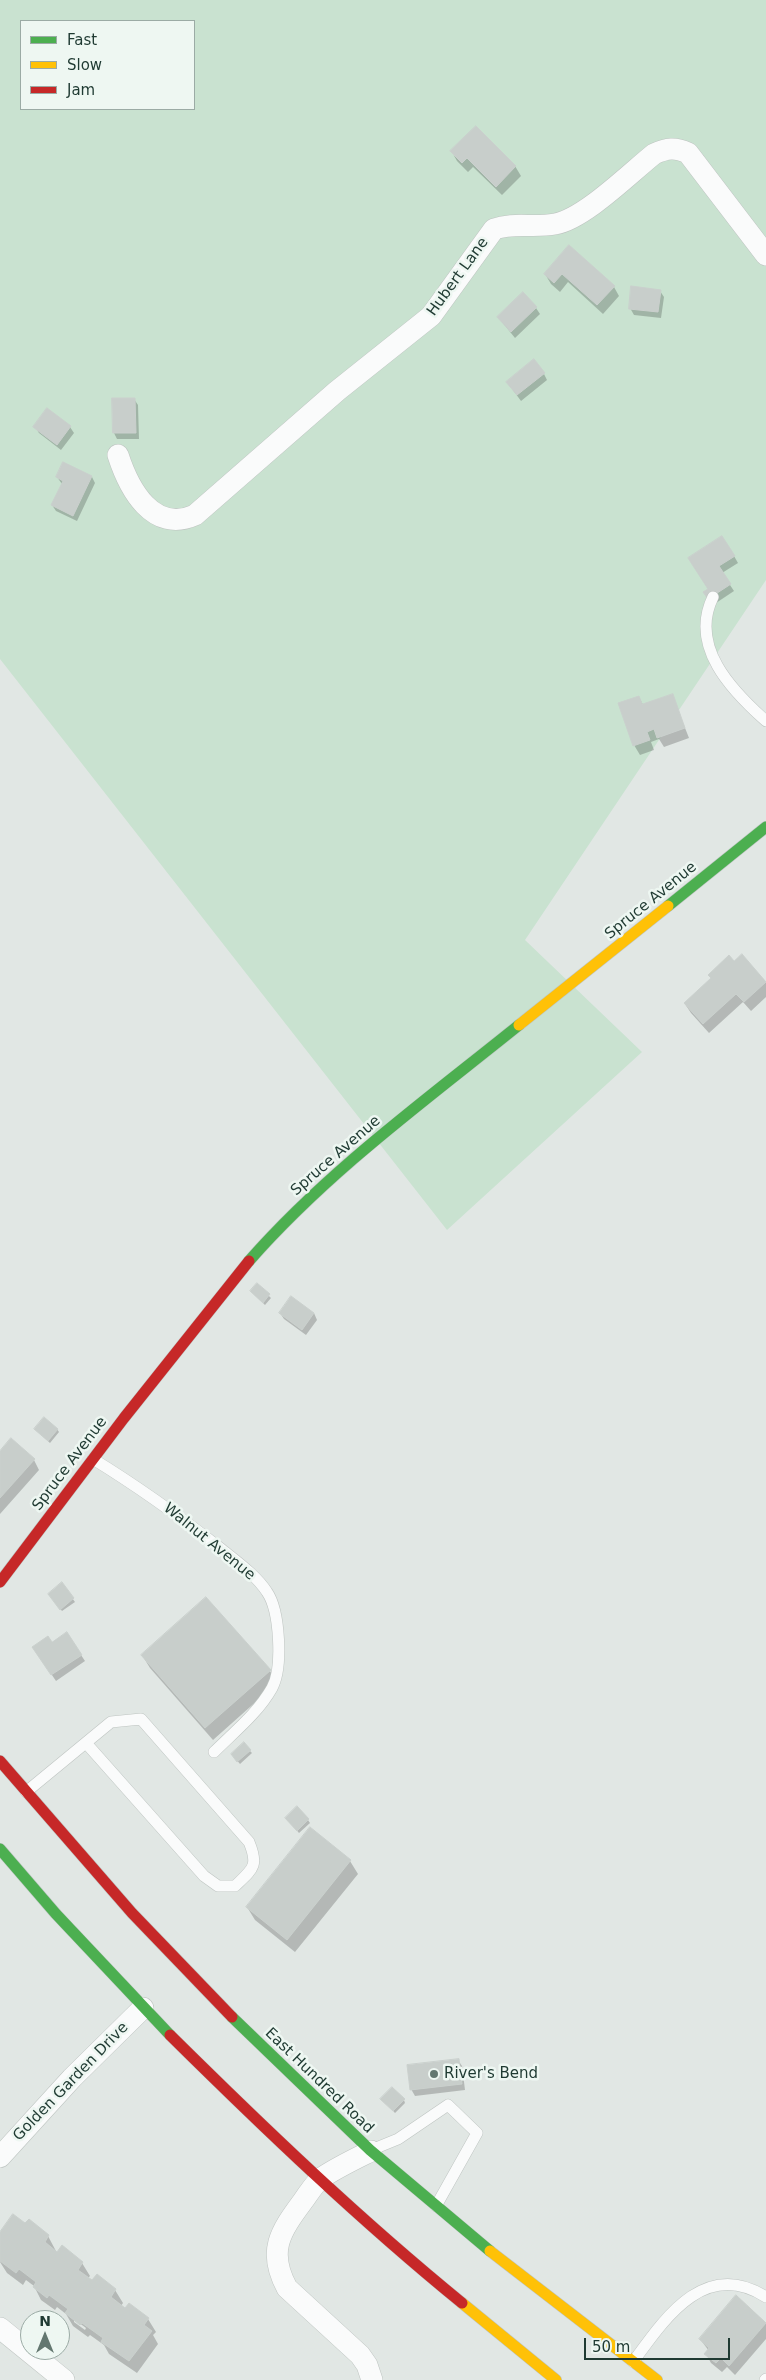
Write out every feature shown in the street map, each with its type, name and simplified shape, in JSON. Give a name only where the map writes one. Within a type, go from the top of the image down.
[{"type":"main road","name":"Spruce Avenue","points":[[0,1582],[236,1276],[281,1224],[331,1177],[766,827]]},
{"type":"main road","name":"East Hundred Road","points":[[0,1761],[59,1832],[216,2001],[310,2094],[371,2151],[436,2206],[563,2309],[657,2380]]},
{"type":"main road","points":[[0,1849],[56,1914],[144,2008],[255,2119],[420,2269],[556,2380]]},
{"type":"street","name":"Hubert Lane","points":[[118,455],[132,487],[157,516],[168,520],[183,520],[195,515],[337,391],[431,316],[494,229],[504,226],[529,227],[556,224],[576,216],[654,154],[666,148],[678,148],[688,153],[766,255]]},
{"type":"street","name":"Golden Garden Drive","points":[[0,2157],[72,2078],[144,2008]]},
{"type":"street","points":[[371,2151],[321,2178],[287,2223],[279,2238],[276,2254],[279,2274],[287,2288],[360,2355],[367,2365],[372,2380]]},
{"type":"street","points":[[0,2328],[64,2380]]},
{"type":"lane","points":[[713,597],[705,620],[706,638],[711,655],[726,679],[749,706],[766,721]]},
{"type":"lane","name":"Walnut Avenue","points":[[93,1459],[136,1486],[187,1522],[235,1560],[269,1594],[274,1608],[279,1648],[279,1665],[273,1686],[260,1706],[214,1752]]},
{"type":"lane","points":[[26,1792],[86,1743],[112,1722],[141,1719],[249,1842],[255,1856],[253,1869],[235,1886],[218,1886],[204,1876],[86,1743]]},
{"type":"lane","points":[[371,2151],[398,2139],[448,2105],[477,2133],[436,2206]]},
{"type":"lane","points":[[633,2362],[669,2316],[692,2296],[716,2286],[737,2284],[748,2286],[766,2297]]},
{"type":"green space","points":[[0,0],[766,0],[766,580],[525,940],[642,1052],[447,1230],[0,659]]},
{"type":"building","points":[[476,126],[516,166],[496,187],[467,158],[462,163],[450,151]]},
{"type":"building","points":[[569,245],[615,286],[597,305],[562,274],[554,283],[544,274]]},
{"type":"building","points":[[631,286],[661,290],[658,312],[629,309]]},
{"type":"building","points":[[523,292],[537,307],[511,332],[497,317]]},
{"type":"building","points":[[534,359],[545,373],[517,395],[506,382]]},
{"type":"building","points":[[112,398],[135,398],[136,433],[113,433]]},
{"type":"building","points":[[47,408],[71,426],[57,445],[33,427]]},
{"type":"building","points":[[63,462],[92,476],[73,516],[51,505],[63,481],[56,477]]},
{"type":"building","points":[[722,536],[735,556],[719,566],[731,584],[708,599],[703,592],[708,589],[688,558]]},
{"type":"building","points":[[673,694],[685,728],[657,738],[654,729],[647,732],[650,740],[633,746],[618,703],[639,696],[642,704]]},
{"type":"building","points":[[742,954],[766,982],[744,1002],[736,994],[703,1024],[684,1003],[711,978],[708,975],[729,955],[734,961]]},
{"type":"building","points":[[257,1283],[270,1294],[263,1303],[250,1291]]},
{"type":"building","points":[[291,1296],[314,1313],[302,1330],[279,1313]]},
{"type":"building","points":[[44,1417],[58,1429],[48,1441],[34,1429]]},
{"type":"building","points":[[11,1438],[35,1459],[0,1498],[0,1451]]},
{"type":"building","points":[[62,1582],[74,1598],[60,1610],[48,1594]]},
{"type":"building","points":[[206,1597],[271,1670],[205,1728],[141,1655]]},
{"type":"building","points":[[67,1632],[82,1655],[51,1675],[32,1647],[48,1636],[52,1642]]},
{"type":"building","points":[[244,1742],[251,1750],[237,1762],[231,1754]]},
{"type":"building","points":[[297,1806],[309,1819],[297,1831],[285,1818]]},
{"type":"building","points":[[310,1827],[351,1860],[287,1940],[246,1907]]},
{"type":"building","name":"River's Bend","points":[[459,2059],[462,2084],[410,2090],[407,2065]]},
{"type":"building","points":[[392,2087],[405,2099],[393,2111],[380,2099]]},
{"type":"building","points":[[13,2214],[25,2223],[29,2219],[49,2235],[45,2242],[57,2252],[62,2245],[83,2262],[78,2270],[92,2280],[97,2274],[116,2289],[111,2297],[125,2308],[129,2303],[149,2318],[144,2325],[152,2331],[129,2361],[101,2342],[103,2338],[70,2317],[70,2310],[67,2310],[49,2295],[47,2298],[33,2287],[36,2282],[19,2269],[16,2273],[0,2261],[0,2232]]},
{"type":"building","points":[[736,2295],[766,2323],[729,2366],[721,2358],[716,2363],[704,2354],[709,2348],[699,2339]]},
{"type":"traffic: fast","points":[[668,906],[766,827]]},
{"type":"traffic: fast","points":[[249,1261],[311,1197],[379,1137],[519,1025]]},
{"type":"traffic: fast","points":[[0,1849],[56,1914],[170,2035]]},
{"type":"traffic: fast","points":[[232,2017],[370,2150],[490,2251]]},
{"type":"traffic: slow","points":[[519,1025],[668,906]]},
{"type":"traffic: slow","points":[[490,2251],[657,2380]]},
{"type":"traffic: slow","points":[[462,2303],[556,2380]]},
{"type":"traffic: jam","points":[[0,1582],[124,1418],[249,1261]]},
{"type":"traffic: jam","points":[[0,1761],[132,1913],[232,2017]]},
{"type":"traffic: jam","points":[[170,2035],[313,2172],[386,2239],[462,2303]]},
{"type":"place","name":"River's Bend","points":[[434,2074]]}]
